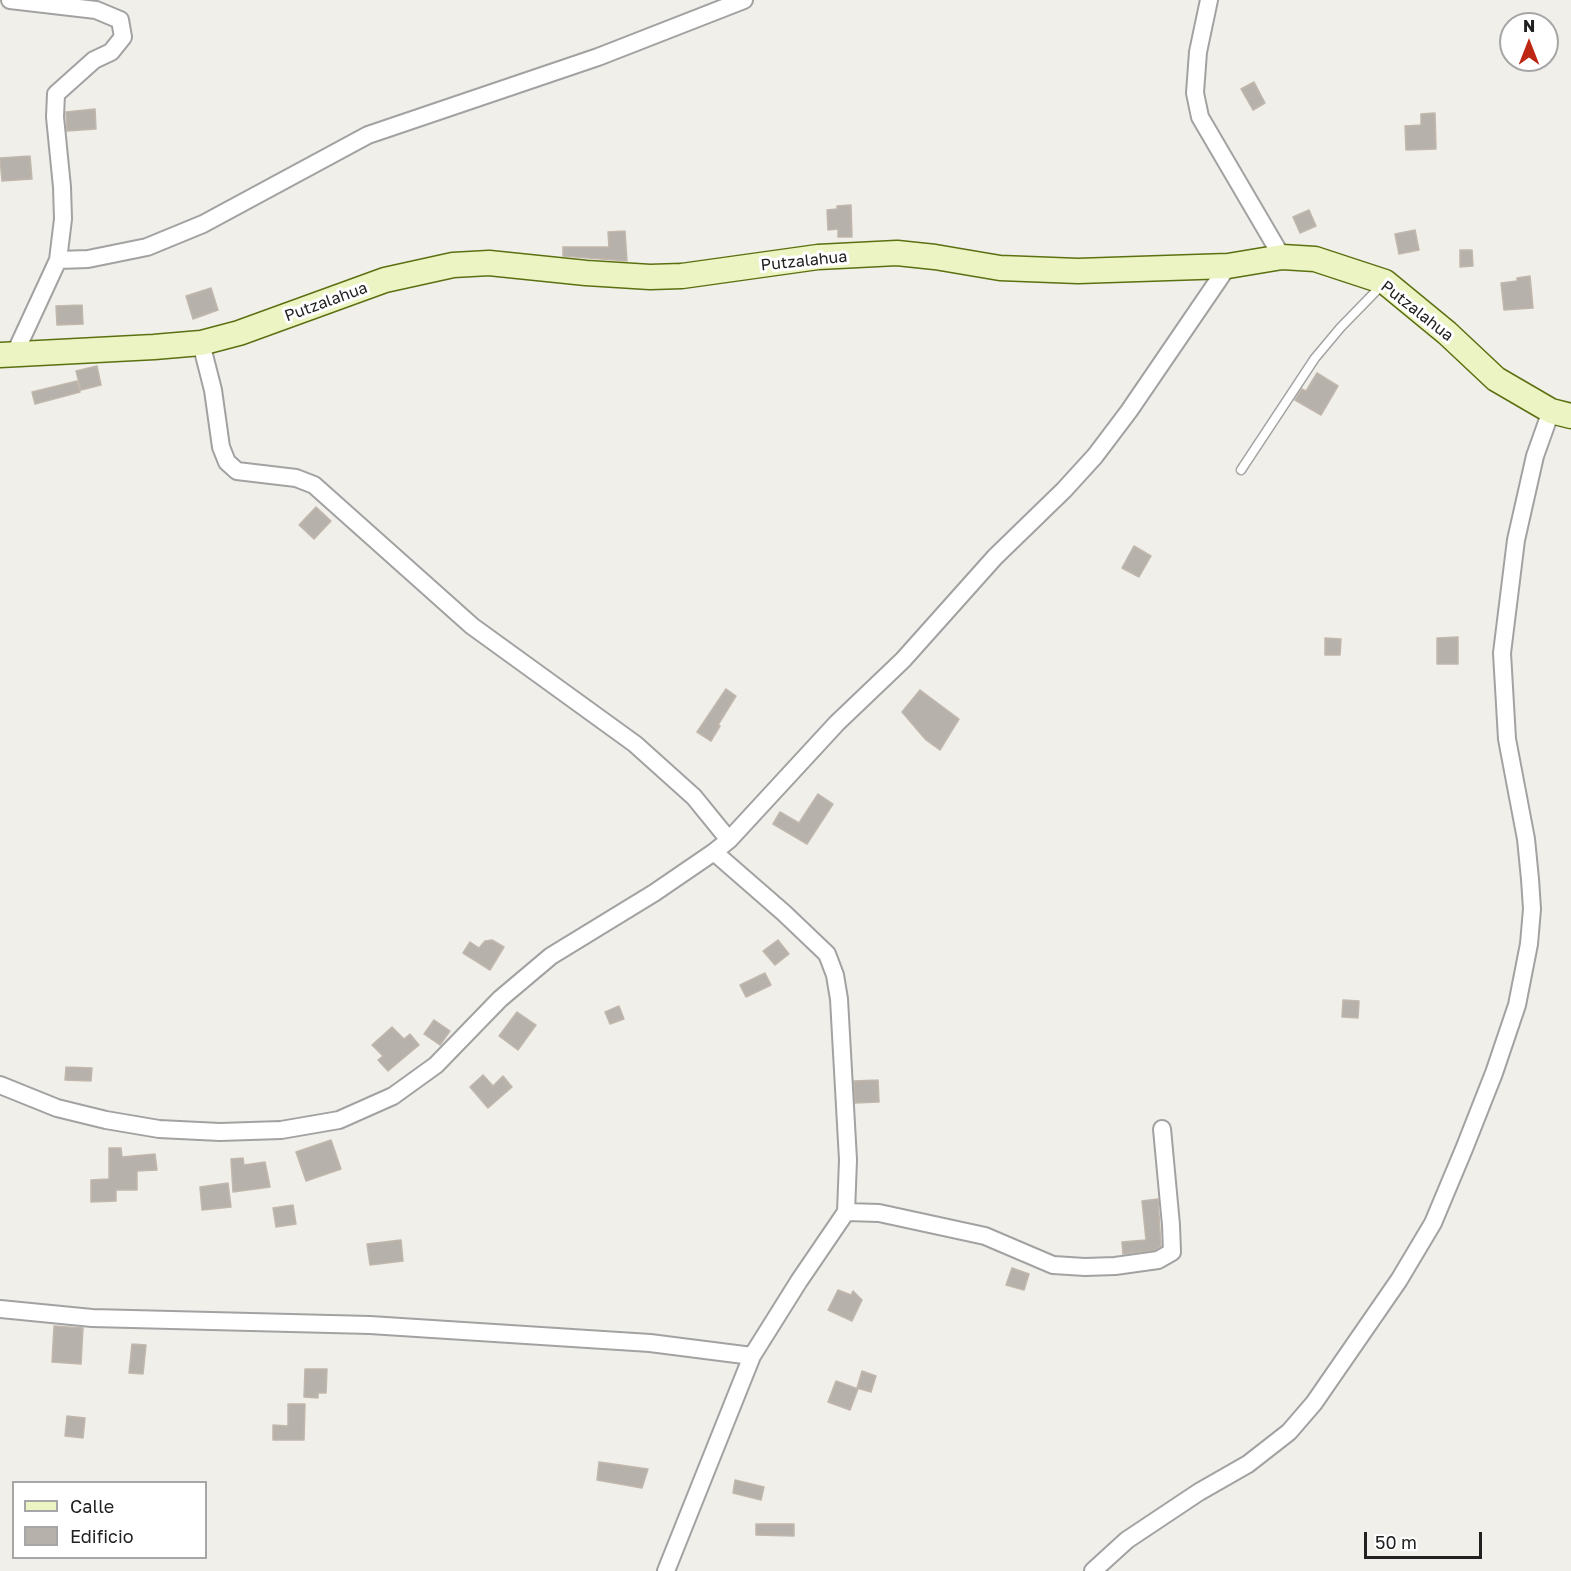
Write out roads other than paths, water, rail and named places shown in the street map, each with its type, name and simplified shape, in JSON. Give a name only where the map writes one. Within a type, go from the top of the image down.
[{"type":"street","points":[[7,354],[58,260],[63,219],[55,117],[56,94],[94,60],[111,52],[123,37],[120,20],[96,10],[10,0]]},
{"type":"street","points":[[58,260],[88,259],[147,247],[203,224],[368,135],[598,57],[744,0]]},
{"type":"street","points":[[1209,0],[1198,52],[1196,93],[1200,117],[1282,257]]},
{"type":"street","name":"Putzalahua","points":[[7,354],[201,343],[239,333],[385,280],[453,265],[489,262],[586,273],[650,277],[682,276],[818,257],[897,253],[1000,268],[1078,271],[1228,266],[1282,257],[1315,259],[1385,282],[1447,333],[1496,379],[1561,414]]},
{"type":"street","points":[[0,1086],[57,1108],[106,1120],[159,1129],[220,1132],[281,1130],[339,1120],[393,1096],[436,1065],[500,999],[551,956],[654,893],[729,840],[837,723],[903,660],[995,556],[1064,490],[1095,456],[1129,411],[1228,266]]},
{"type":"street","points":[[201,343],[213,390],[221,447],[227,462],[237,471],[296,478],[314,485],[472,626],[635,744],[694,797],[729,840]]},
{"type":"street","points":[[1094,1571],[1127,1540],[1199,1492],[1248,1464],[1289,1432],[1308,1410],[1400,1280],[1433,1223],[1481,1105],[1517,1005],[1529,944],[1532,909],[1526,839],[1507,739],[1502,653],[1516,540],[1536,456],[1561,414]]},
{"type":"street","points":[[666,1571],[752,1356],[846,1212],[848,1160],[839,999],[835,975],[827,954],[714,852]]},
{"type":"street","points":[[846,1212],[879,1213],[985,1236],[1053,1265],[1115,1266],[1158,1260],[1172,1252],[1162,1129]]},
{"type":"street","points":[[0,1309],[92,1318],[370,1325],[650,1343],[752,1356]]},
{"type":"lane","points":[[1241,470],[1315,358],[1341,327],[1385,282]]}]
